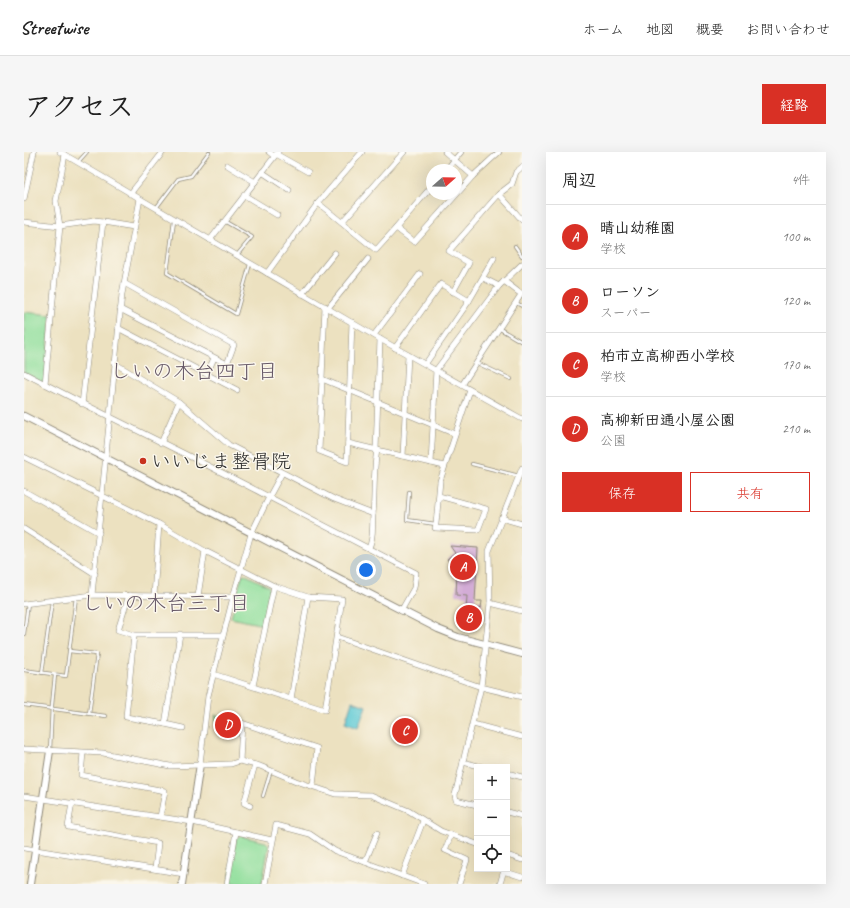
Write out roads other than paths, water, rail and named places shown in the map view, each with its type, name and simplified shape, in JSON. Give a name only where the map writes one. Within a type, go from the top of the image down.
[{"type":"street","points":[[24,199],[34,152]]},
{"type":"street","points":[[60,152],[395,348],[426,363],[470,390],[522,418]]},
{"type":"street","points":[[130,194],[163,152]]},
{"type":"street","points":[[269,152],[276,154],[308,172]]},
{"type":"street","points":[[267,273],[318,203],[362,152]]},
{"type":"street","points":[[342,222],[404,152]]},
{"type":"street","points":[[445,152],[474,176]]},
{"type":"street","points":[[451,164],[462,152]]},
{"type":"street","points":[[396,228],[414,242],[474,176],[499,152]]},
{"type":"street","points":[[210,240],[276,154]]},
{"type":"street","points":[[45,384],[60,226],[56,201],[65,155]]},
{"type":"street","points":[[227,165],[255,182]]},
{"type":"street","points":[[453,292],[468,263],[449,251],[499,194],[512,184],[516,172],[522,167]]},
{"type":"street","points":[[262,172],[290,190]]},
{"type":"street","points":[[318,203],[376,250],[426,193]]},
{"type":"street","points":[[499,194],[522,220]]},
{"type":"street","points":[[244,195],[277,215]]},
{"type":"street","points":[[92,595],[103,496],[120,310],[140,199]]},
{"type":"street","points":[[24,222],[60,226],[94,221],[134,227]]},
{"type":"street","points":[[82,404],[103,222]]},
{"type":"street","points":[[302,294],[335,253]]},
{"type":"street","points":[[426,363],[469,301],[494,258]]},
{"type":"street","points":[[352,322],[347,462],[319,451],[326,307],[368,259]]},
{"type":"street","points":[[431,463],[436,370],[499,286],[522,264]]},
{"type":"street","points":[[374,335],[420,274]]},
{"type":"street","points":[[483,278],[499,286]]},
{"type":"street","points":[[462,385],[522,294],[504,281]]},
{"type":"street","points":[[120,310],[227,364],[234,345],[124,283]]},
{"type":"street","points":[[395,348],[441,284],[469,301]]},
{"type":"street","points":[[118,328],[237,390]]},
{"type":"street","points":[[368,548],[373,540],[373,514],[375,506],[373,468],[377,450],[380,339]]},
{"type":"street","points":[[403,456],[408,355]]},
{"type":"street","points":[[207,374],[214,358]]},
{"type":"street","points":[[114,363],[179,402],[229,445],[334,499],[373,514]]},
{"type":"street","points":[[24,373],[109,418],[213,467],[416,574],[414,588],[401,611]]},
{"type":"street","points":[[322,379],[455,434]]},
{"type":"street","points":[[439,496],[486,509],[478,530],[435,528],[439,496],[444,466],[470,390]]},
{"type":"street","points":[[161,443],[179,402]]},
{"type":"street","points":[[24,416],[250,534],[438,629],[485,645],[522,654]]},
{"type":"street","points":[[348,443],[444,466]]},
{"type":"street","points":[[24,457],[159,524],[205,551],[274,586],[308,597],[342,599],[325,710],[213,674]]},
{"type":"street","points":[[474,804],[454,798],[481,687],[490,603],[489,551],[501,518],[521,472]]},
{"type":"street","points":[[182,884],[192,822],[208,696],[213,674],[250,534],[282,473]]},
{"type":"street","points":[[24,491],[99,533]]},
{"type":"street","points":[[501,518],[522,524]]},
{"type":"street","points":[[154,596],[159,524]]},
{"type":"street","points":[[24,529],[94,574]]},
{"type":"street","points":[[198,596],[205,551]]},
{"type":"street","points":[[253,686],[274,586]]},
{"type":"street","points":[[26,604],[92,595],[233,597]]},
{"type":"street","points":[[129,595],[118,630],[134,635],[223,635]]},
{"type":"street","points":[[291,699],[308,597]]},
{"type":"street","points":[[490,603],[522,611]]},
{"type":"street","points":[[165,724],[180,634]]},
{"type":"street","points":[[134,635],[126,717],[183,728]]},
{"type":"street","points":[[337,637],[481,687],[522,697]]},
{"type":"street","points":[[240,761],[242,723],[317,748],[313,786]]},
{"type":"street","points":[[473,724],[522,737]]},
{"type":"street","points":[[24,749],[102,753],[170,766],[231,764],[240,761],[271,770],[296,781],[335,794],[371,795],[409,811],[423,821],[451,835],[474,843]]},
{"type":"street","points":[[30,884],[50,751]]},
{"type":"street","points":[[83,753],[81,775],[165,791],[160,817]]},
{"type":"street","points":[[463,762],[474,765]]},
{"type":"street","points":[[250,806],[244,803],[255,765]]},
{"type":"street","points":[[510,774],[522,777]]},
{"type":"street","points":[[24,796],[192,822],[272,840]]},
{"type":"street","points":[[72,803],[68,827],[158,843],[154,869]]},
{"type":"street","points":[[510,813],[522,816]]},
{"type":"street","points":[[402,876],[423,821]]},
{"type":"street","points":[[265,884],[276,825],[310,834],[335,851],[424,884]]},
{"type":"street","points":[[227,884],[236,832]]},
{"type":"street","points":[[365,862],[377,833]]},
{"type":"street","points":[[451,835],[445,850],[467,860],[459,884]]},
{"type":"street","points":[[24,848],[184,874]]},
{"type":"street","points":[[510,857],[522,860]]},
{"type":"street","points":[[500,884],[503,872]]},
{"type":"street","points":[[509,872],[522,877]]},
{"type":"lane","points":[[78,162],[87,152]]},
{"type":"lane","points":[[156,208],[178,179],[191,176],[209,152]]},
{"type":"lane","points":[[174,219],[167,273],[236,314],[250,264]]},
{"type":"lane","points":[[224,221],[252,237],[237,256]]},
{"type":"lane","points":[[515,246],[522,256]]},
{"type":"lane","points":[[516,302],[522,306]]},
{"type":"lane","points":[[499,329],[522,342]]},
{"type":"lane","points":[[477,363],[511,378]]},
{"type":"lane","points":[[472,464],[521,472]]},
{"type":"lane","points":[[409,492],[406,520],[436,524]]},
{"type":"lane","points":[[24,670],[66,676],[76,597]]},
{"type":"lane","points":[[42,673],[52,600]]},
{"type":"lane","points":[[24,634],[26,604]]},
{"type":"lane","points":[[69,651],[98,654],[89,714]]},
{"type":"lane","points":[[50,751],[52,709],[56,675]]},
{"type":"lane","points":[[24,705],[106,716]]},
{"type":"lane","points":[[263,796],[271,770]]},
{"type":"water","points":[[352,701],[366,706],[358,728],[345,723]]},
{"type":"place","name":"いいじま整骨院","points":[[143,461]]},
{"type":"place","name":"晴山幼稚園","points":[[463,567]]},
{"type":"place","name":"ローソン","points":[[469,618]]},
{"type":"place","name":"高柳新田通小屋公園","points":[[228,725]]},
{"type":"place","name":"柏市立高柳西小学校","points":[[405,731]]},
{"type":"district","name":"しいの木台四丁目","points":[[194,371]]},
{"type":"district","name":"しいの木台三丁目","points":[[166,603]]}]
